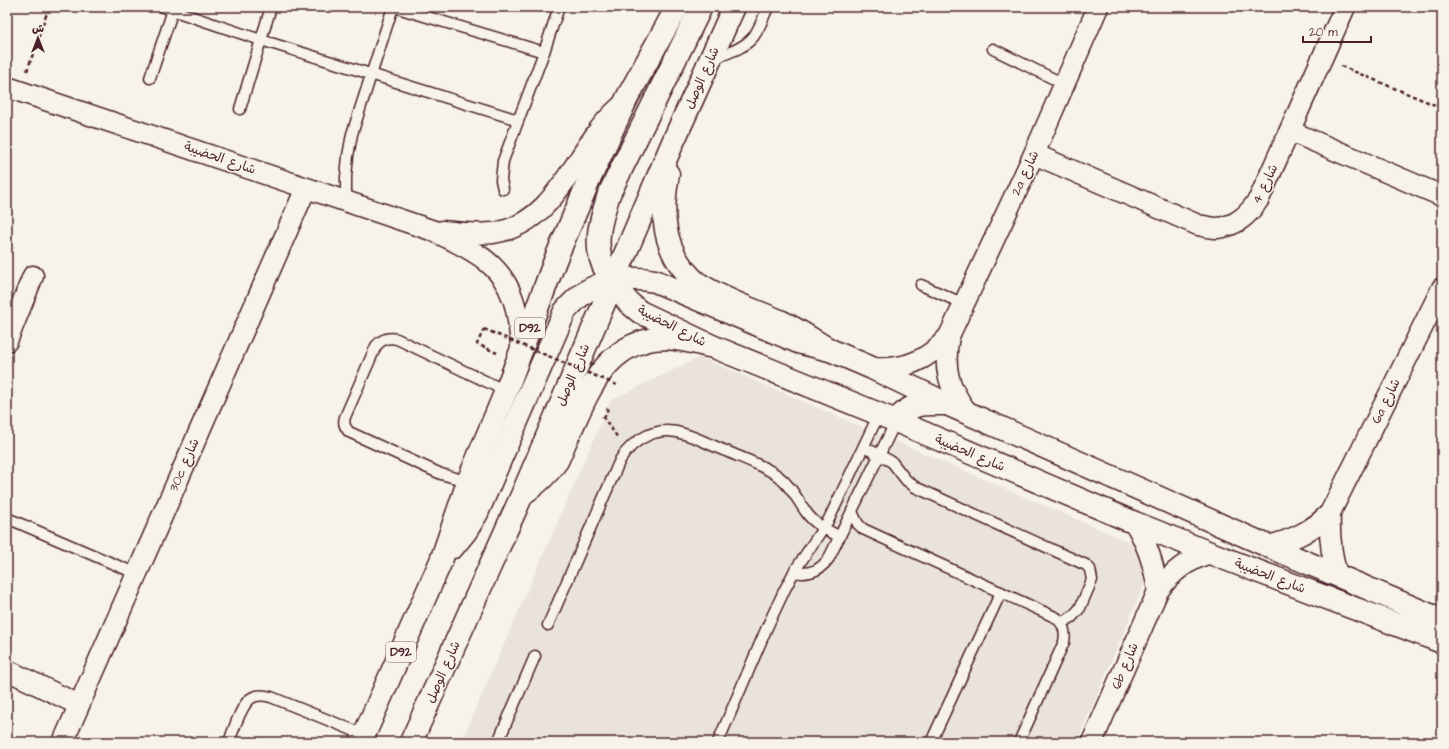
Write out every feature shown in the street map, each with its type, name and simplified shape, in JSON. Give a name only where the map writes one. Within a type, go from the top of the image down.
[{"type":"main road","name":"D92","points":[[363,738],[441,562],[469,479],[522,350],[556,258],[590,178],[628,98],[676,7]]},
{"type":"main road","points":[[441,562],[466,531],[477,513],[565,311],[578,297],[595,286],[613,280],[603,265],[599,247],[599,225],[609,194],[701,7]]},
{"type":"main road","name":"شارع الوصل","points":[[411,742],[522,495],[613,280],[734,7]]},
{"type":"main road","points":[[673,142],[664,195],[664,220],[668,241],[677,260],[686,273],[703,287],[784,323],[830,350]]},
{"type":"main road","name":"شارع الحضيبة","points":[[1442,620],[1268,546],[947,404],[872,368],[830,350],[798,342],[655,282],[641,278],[613,280],[625,298],[640,312],[714,347],[1210,553],[1442,642]]},
{"type":"main road","points":[[522,495],[548,474],[557,460],[599,375],[617,354],[635,343],[655,338],[676,339],[714,347]]},
{"type":"main road","points":[[888,418],[911,407],[922,404],[947,404]]},
{"type":"street","name":"2a شارع","points":[[967,412],[957,399],[950,384],[946,363],[946,352],[949,336],[1034,154],[1098,7]]},
{"type":"street","name":"شارع 4","points":[[1034,154],[1198,225],[1216,228],[1234,224],[1249,214],[1259,199],[1322,58],[1342,8]]},
{"type":"street","name":"شارع الحضيبة","points":[[14,89],[434,230],[476,252],[499,272],[508,285],[514,300],[522,350]]},
{"type":"street","name":"شارع الحضيبة","points":[[434,230],[481,234],[494,233],[513,228],[532,217],[545,207],[555,195],[594,136],[610,116],[628,98]]},
{"type":"street","points":[[1290,130],[1442,196]]},
{"type":"street","name":"30c شارع","points":[[62,742],[306,188]]},
{"type":"street","points":[[7,341],[33,276]]},
{"type":"street","name":"6a شارع","points":[[1268,546],[1282,543],[1308,531],[1320,523],[1330,513],[1442,288]]},
{"type":"street","name":"2a شارع","points":[[872,368],[887,369],[915,363],[934,352],[949,336]]},
{"type":"street","name":"6a شارع","points":[[1330,513],[1330,545],[1332,560],[1337,575]]},
{"type":"street","points":[[1136,523],[1151,555],[1158,590]]},
{"type":"street","name":"6b شارع","points":[[1092,742],[1158,590],[1180,567],[1194,558],[1210,553]]},
{"type":"street","points":[[7,670],[79,705]]},
{"type":"lane","points":[[240,109],[271,7]]},
{"type":"lane","points":[[346,201],[346,177],[352,134],[393,7],[425,12],[544,52]]},
{"type":"lane","points":[[502,189],[502,162],[544,52],[559,7]]},
{"type":"lane","points":[[709,61],[739,48],[749,41],[757,31],[768,7]]},
{"type":"lane","points":[[150,78],[170,8],[261,40],[518,120]]},
{"type":"lane","points":[[993,49],[1064,84]]},
{"type":"lane","points":[[921,285],[964,304]]},
{"type":"lane","points":[[469,479],[459,479],[441,474],[349,432],[345,428],[345,417],[376,346],[385,338],[397,339],[506,390]]},
{"type":"lane","points":[[718,742],[768,625],[794,572],[824,528],[864,447],[888,418]]},
{"type":"lane","points":[[794,572],[807,574],[814,572],[821,568],[829,558],[880,455],[888,418]]},
{"type":"lane","points":[[548,624],[620,460],[626,450],[638,440],[652,433],[668,431],[683,433],[762,467],[779,477],[793,490],[810,516],[824,528],[840,537]]},
{"type":"lane","points":[[864,447],[892,462],[906,480],[916,487],[1086,565],[1090,569],[1092,580],[1080,608],[1072,617],[1061,623]]},
{"type":"lane","points":[[852,512],[858,524],[863,529],[1056,618],[1061,623],[1066,635],[1064,642],[1019,742]]},
{"type":"lane","points":[[7,518],[137,574]]},
{"type":"lane","points":[[931,742],[1001,592]]},
{"type":"lane","points":[[498,742],[535,656]]},
{"type":"lane","points":[[228,742],[245,706],[256,696],[264,695],[286,702],[363,738]]},
{"type":"path","points":[[14,89],[49,7]]},
{"type":"path","points":[[1322,58],[1442,108]]},
{"type":"path","points":[[478,344],[484,329],[617,385]]},
{"type":"path","points":[[604,418],[626,450]]},
{"type":"shaded area","points":[[700,357],[1157,554],[1077,742],[461,742],[611,400]]}]
